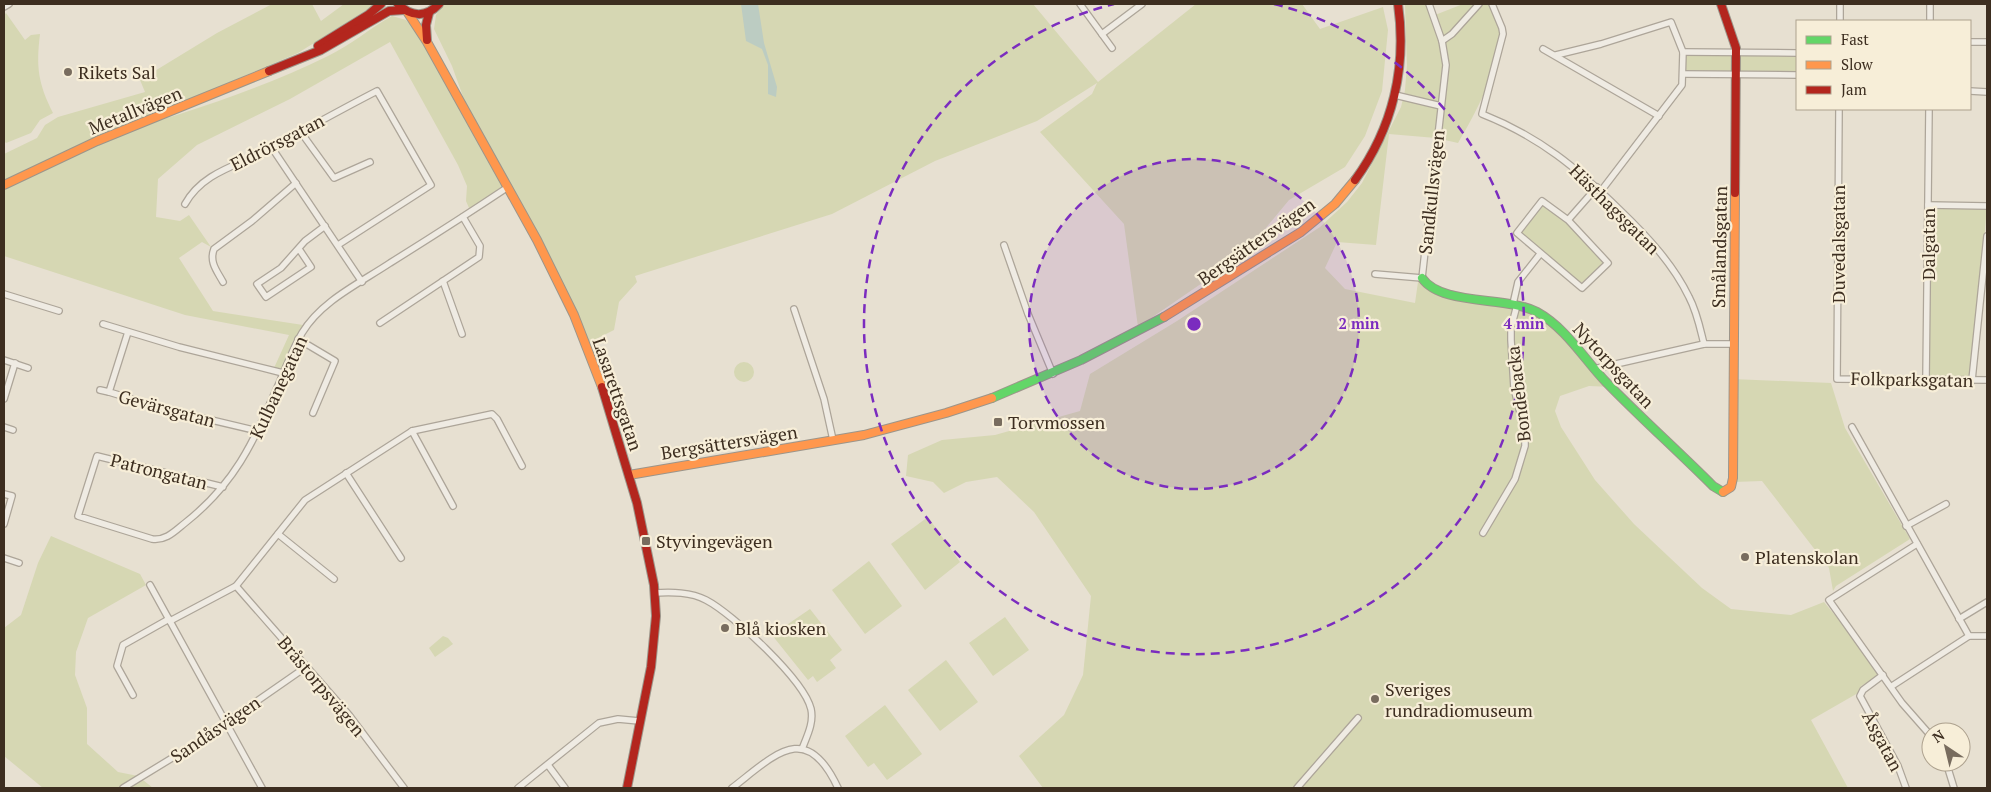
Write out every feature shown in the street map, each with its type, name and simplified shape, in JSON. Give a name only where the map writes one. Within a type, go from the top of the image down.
[{"type":"street","points":[[4,8],[9,4]]},
{"type":"street","name":"Metallvägen","points":[[279,68],[360,20],[381,4]]},
{"type":"street","name":"Lasarettsgatan","points":[[398,4],[406,12],[427,42],[542,249],[574,315],[601,383],[629,475],[646,541],[654,593],[654,653],[627,788]]},
{"type":"street","points":[[427,42],[426,25],[429,13],[439,4]]},
{"type":"street","points":[[1080,4],[1112,48]]},
{"type":"street","points":[[1102,34],[1142,4]]},
{"type":"street","name":"Bergsättersvägen","points":[[629,475],[833,440],[898,426],[1004,393],[1053,374],[1108,349],[1168,317],[1314,222],[1343,195],[1368,161],[1385,128],[1395,95],[1402,42],[1398,4]]},
{"type":"street","name":"Sandkullsvägen","points":[[1422,278],[1446,65],[1442,41],[1429,4]]},
{"type":"street","points":[[1442,41],[1452,34],[1479,4]]},
{"type":"street","name":"Hästhagsgatan","points":[[1492,4],[1503,34],[1482,114],[1550,149],[1578,170],[1643,233],[1677,276],[1697,315],[1704,344]]},
{"type":"street","name":"Smålandsgatan","points":[[1721,4],[1736,53],[1733,478],[1732,485],[1728,491]]},
{"type":"street","points":[[1840,4],[1840,20]]},
{"type":"street","points":[[1930,4],[1930,20]]},
{"type":"street","name":"Metallvägen","points":[[4,186],[97,141],[279,68],[342,40],[385,13],[406,12],[416,15],[429,13]]},
{"type":"street","points":[[1556,55],[1601,44],[1671,22],[1682,52],[1684,74],[1682,85],[1659,116],[1599,189],[1568,220]]},
{"type":"street","points":[[1971,42],[1987,42]]},
{"type":"street","points":[[1543,49],[1659,116]]},
{"type":"street","points":[[1682,52],[1796,53]]},
{"type":"street","points":[[1684,74],[1796,75]]},
{"type":"street","name":"Eldrörsgatan","points":[[186,204],[206,180],[235,163],[272,148],[300,130],[377,91],[431,185],[338,246]]},
{"type":"street","points":[[1971,91],[1987,92]]},
{"type":"street","name":"Sandkullsvägen","points":[[1395,95],[1441,106]]},
{"type":"street","name":"Duvedalsgatan","points":[[1837,379],[1839,110]]},
{"type":"street","name":"Dalgatan","points":[[1926,380],[1929,110]]},
{"type":"street","points":[[300,130],[334,178],[370,162]]},
{"type":"street","points":[[272,148],[362,282]]},
{"type":"street","points":[[223,282],[213,263],[214,249],[252,221],[296,183]]},
{"type":"street","name":"Kulbanegatan","points":[[78,516],[160,539],[194,516],[224,487],[239,467],[258,431],[298,339],[317,314],[362,282],[508,188]]},
{"type":"street","points":[[1542,201],[1568,220],[1608,263],[1582,288],[1517,233],[1542,201]]},
{"type":"street","points":[[1928,205],[1987,206]]},
{"type":"street","points":[[380,322],[477,258],[480,254],[480,246],[463,217]]},
{"type":"street","points":[[299,249],[311,267],[266,297],[258,284],[281,268],[299,249],[325,226]]},
{"type":"street","points":[[1972,380],[1987,236]]},
{"type":"street","points":[[1004,245],[1028,314],[1053,374]]},
{"type":"street","name":"Bondebacka","points":[[1483,533],[1515,479],[1525,446],[1524,427],[1514,388],[1511,328],[1518,282],[1540,254]]},
{"type":"street","name":"Nytorpsgatan","points":[[1375,274],[1422,278],[1427,285],[1470,299],[1515,304],[1538,313],[1559,327],[1594,369],[1713,486],[1723,492],[1728,491]]},
{"type":"street","points":[[443,281],[462,334]]},
{"type":"street","points":[[4,294],[59,311]]},
{"type":"street","points":[[794,309],[824,399],[833,440]]},
{"type":"street","points":[[103,324],[178,347],[283,373]]},
{"type":"street","name":"Gevärsgatan","points":[[128,332],[109,392],[165,409],[258,431]]},
{"type":"street","points":[[298,339],[335,361],[312,413]]},
{"type":"street","points":[[1594,369],[1704,344],[1733,344]]},
{"type":"street","points":[[4,360],[28,368]]},
{"type":"street","points":[[4,398],[15,364]]},
{"type":"street","name":"Folkparksgatan","points":[[1837,379],[1987,380]]},
{"type":"street","points":[[100,390],[109,392]]},
{"type":"street","points":[[133,695],[117,666],[123,644],[236,586],[305,500],[412,431],[492,414],[497,419],[522,466]]},
{"type":"street","points":[[4,427],[13,430]]},
{"type":"street","points":[[1852,427],[1969,636]]},
{"type":"street","points":[[412,431],[453,506]]},
{"type":"street","name":"Patrongatan","points":[[78,516],[97,456],[224,487]]},
{"type":"street","points":[[346,473],[401,558]]},
{"type":"street","points":[[4,494],[12,496],[4,524]]},
{"type":"street","points":[[1906,526],[1946,504]]},
{"type":"street","points":[[278,534],[334,579]]},
{"type":"street","points":[[1917,544],[1829,600],[1921,725]]},
{"type":"street","points":[[4,558],[19,563]]},
{"type":"street","points":[[150,585],[262,788]]},
{"type":"street","name":"Bråstorpsvägen","points":[[236,586],[349,715],[404,788]]},
{"type":"street","points":[[654,593],[687,594],[706,600],[734,620],[768,651],[808,702],[811,721],[802,749]]},
{"type":"street","points":[[1959,619],[1987,602]]},
{"type":"street","points":[[1892,686],[1969,636],[1987,636]]},
{"type":"street","name":"Sandåsvägen","points":[[123,788],[226,723],[306,667]]},
{"type":"street","name":"Åsgatan","points":[[1883,675],[1863,690],[1860,696],[1898,766],[1906,788]]},
{"type":"street","points":[[1297,788],[1358,718]]},
{"type":"street","points":[[518,788],[604,721],[618,719],[639,721]]},
{"type":"street","points":[[732,788],[779,753],[792,748],[813,753],[826,764],[838,788]]},
{"type":"street","points":[[548,765],[565,788]]},
{"type":"street","points":[[1949,772],[1954,788]]},
{"type":"green space","points":[[272,4],[312,4],[321,21],[344,4],[376,4],[298,53],[99,138],[187,112],[272,81],[336,52],[392,16],[406,20],[412,26],[474,127],[452,66],[434,29],[436,15],[444,4],[1033,4],[1098,82],[1196,4],[1302,4],[1320,29],[1383,7],[1388,30],[1382,91],[1365,136],[1345,167],[1289,200],[1260,235],[1208,279],[1138,327],[1124,224],[1040,132],[1092,94],[1097,83],[1037,121],[935,161],[832,214],[635,276],[637,282],[619,302],[614,330],[586,344],[508,188],[469,208],[466,201],[467,186],[458,165],[390,42],[290,99],[197,145],[158,179],[156,217],[180,221],[189,215],[211,247],[202,242],[179,258],[213,311],[303,325],[283,369],[274,368],[289,335],[185,315],[4,256],[4,154],[37,138],[45,125],[58,117],[145,92],[140,80],[217,33]]},
{"type":"green space","points":[[1405,4],[1430,4],[1435,15],[1463,4],[1493,4],[1501,26],[1499,53],[1480,102],[1458,143],[1436,138],[1389,134],[1376,245],[1337,242],[1325,268],[1345,289],[1415,303],[1419,275],[1428,284],[1477,297],[1512,300],[1552,318],[1612,387],[1589,386],[1560,396],[1555,411],[1561,427],[1595,480],[1634,524],[1702,588],[1731,609],[1791,615],[1824,602],[1883,673],[1861,686],[1858,693],[1811,720],[1848,788],[1043,788],[1019,756],[1064,715],[1083,675],[1091,596],[1034,512],[997,477],[966,482],[944,493],[933,482],[906,476],[908,455],[942,440],[995,435],[1080,411],[1090,374],[1177,321],[1320,227],[1347,202],[1362,183],[1401,107],[1405,90],[1407,65]]},
{"type":"green space","points":[[6,13],[25,40],[31,35],[40,34],[39,75],[44,93],[53,113],[40,120],[31,133],[6,143],[4,141],[4,15]]},
{"type":"green space","points":[[1796,51],[1796,73],[1683,73],[1682,52]]},
{"type":"green space","points":[[1926,201],[1987,204],[1974,377],[1924,379]]},
{"type":"green space","points":[[1542,202],[1565,218],[1608,263],[1581,283],[1569,276],[1518,232]]},
{"type":"green space","points":[[744,362],[751,365],[754,372],[751,379],[744,382],[737,379],[734,372],[737,365]]},
{"type":"green space","points":[[1732,379],[1831,383],[1845,428],[1910,539],[1836,586],[1833,591],[1829,568],[1762,481],[1734,482]]},
{"type":"green space","points":[[928,517],[960,562],[925,590],[891,544]]},
{"type":"green space","points":[[51,536],[140,574],[146,585],[88,618],[76,652],[75,675],[87,708],[87,744],[118,772],[138,776],[153,788],[43,788],[4,756],[4,628],[21,615],[38,563]]},
{"type":"green space","points":[[869,561],[902,606],[865,634],[832,590]]},
{"type":"green space","points":[[810,609],[842,650],[830,660],[836,668],[817,682],[813,676],[808,680],[772,635]]},
{"type":"green space","points":[[1005,617],[1029,650],[993,676],[969,643]]},
{"type":"green space","points":[[443,636],[448,638],[453,644],[435,657],[429,648]]},
{"type":"green space","points":[[946,660],[978,702],[940,731],[908,690]]},
{"type":"green space","points":[[885,705],[922,754],[887,780],[874,763],[868,767],[845,736]]},
{"type":"shaded area","points":[[741,4],[758,4],[764,43],[777,87],[776,97],[768,94],[768,65],[762,49],[746,41]]},
{"type":"traffic: fast","points":[[1422,278],[1431,287],[1444,293],[1524,307],[1537,312],[1557,326],[1619,395],[1713,486],[1723,492]]},
{"type":"traffic: fast","points":[[992,398],[1081,360],[1164,317]]},
{"type":"traffic: slow","points":[[408,13],[427,42],[537,240],[574,315],[602,387]]},
{"type":"traffic: slow","points":[[4,185],[97,141],[269,71]]},
{"type":"traffic: slow","points":[[1164,317],[1301,232],[1335,204],[1355,180]]},
{"type":"traffic: slow","points":[[1723,492],[1731,487],[1733,478],[1735,193]]},
{"type":"traffic: slow","points":[[629,475],[864,435],[946,413],[992,398]]},
{"type":"traffic: jam","points":[[318,46],[368,15],[381,4]]},
{"type":"traffic: jam","points":[[398,4],[408,11],[418,14],[429,12],[439,4]]},
{"type":"traffic: jam","points":[[1355,180],[1379,139],[1388,118],[1394,96],[1400,51],[1398,4]]},
{"type":"traffic: jam","points":[[1721,4],[1736,48],[1735,193]]},
{"type":"traffic: jam","points":[[269,71],[321,50],[389,11],[404,10]]},
{"type":"traffic: jam","points":[[427,40],[426,25],[429,13]]},
{"type":"traffic: jam","points":[[602,387],[637,503],[654,585],[656,616],[651,667],[627,788]]},
{"type":"place","name":"Rikets Sal","points":[[68,72]]},
{"type":"place","name":"Torvmossen","points":[[998,422]]},
{"type":"place","name":"Styvingevägen","points":[[646,541]]},
{"type":"place","name":"Platenskolan","points":[[1745,557]]},
{"type":"place","name":"Blå kiosken","points":[[725,628]]},
{"type":"place","name":"Sveriges rundradiomuseum","points":[[1375,699]]}]
